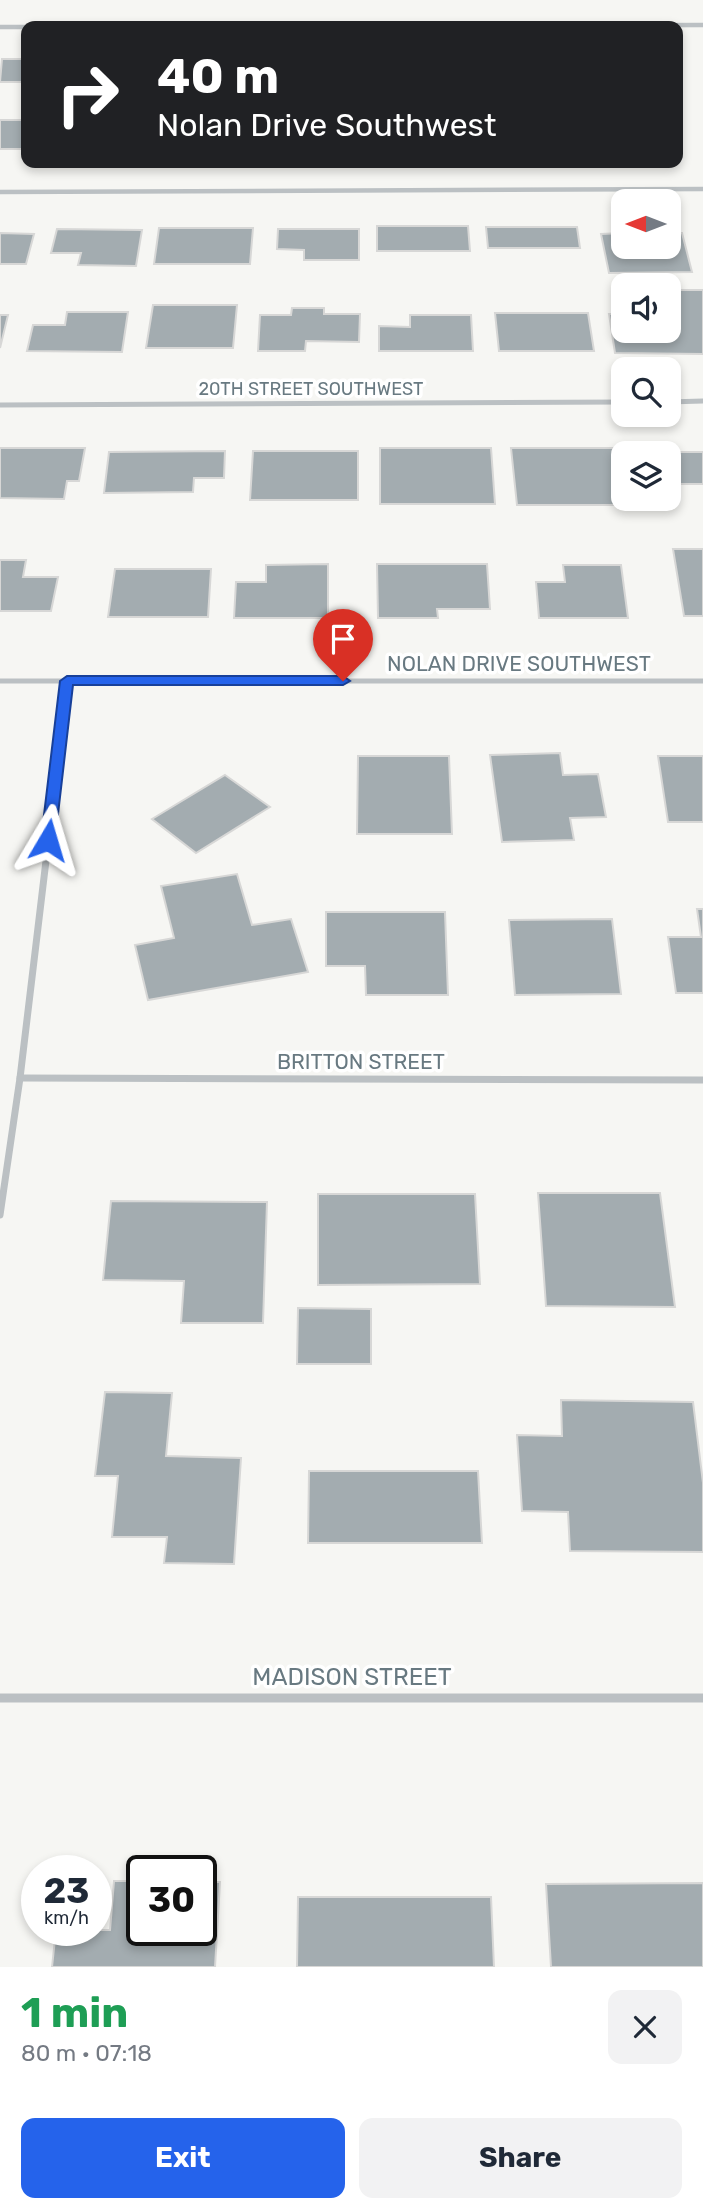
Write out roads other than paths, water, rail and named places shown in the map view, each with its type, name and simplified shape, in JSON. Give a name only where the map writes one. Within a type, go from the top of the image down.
[{"type":"street","points":[[683,25],[703,25]]},
{"type":"street","points":[[0,27],[21,27]]},
{"type":"street","points":[[0,192],[703,189]]},
{"type":"street","points":[[681,402],[703,401]]},
{"type":"street","name":"20TH STREET SOUTHWEST","points":[[0,405],[611,402]]},
{"type":"street","name":"NOLAN DRIVE SOUTHWEST","points":[[0,681],[703,681]]},
{"type":"street","points":[[0,1216],[20,1078],[67,681]]},
{"type":"street","name":"BRITTON STREET","points":[[20,1078],[703,1080]]},
{"type":"street","name":"MADISON STREET","points":[[0,1698],[703,1698]]}]
